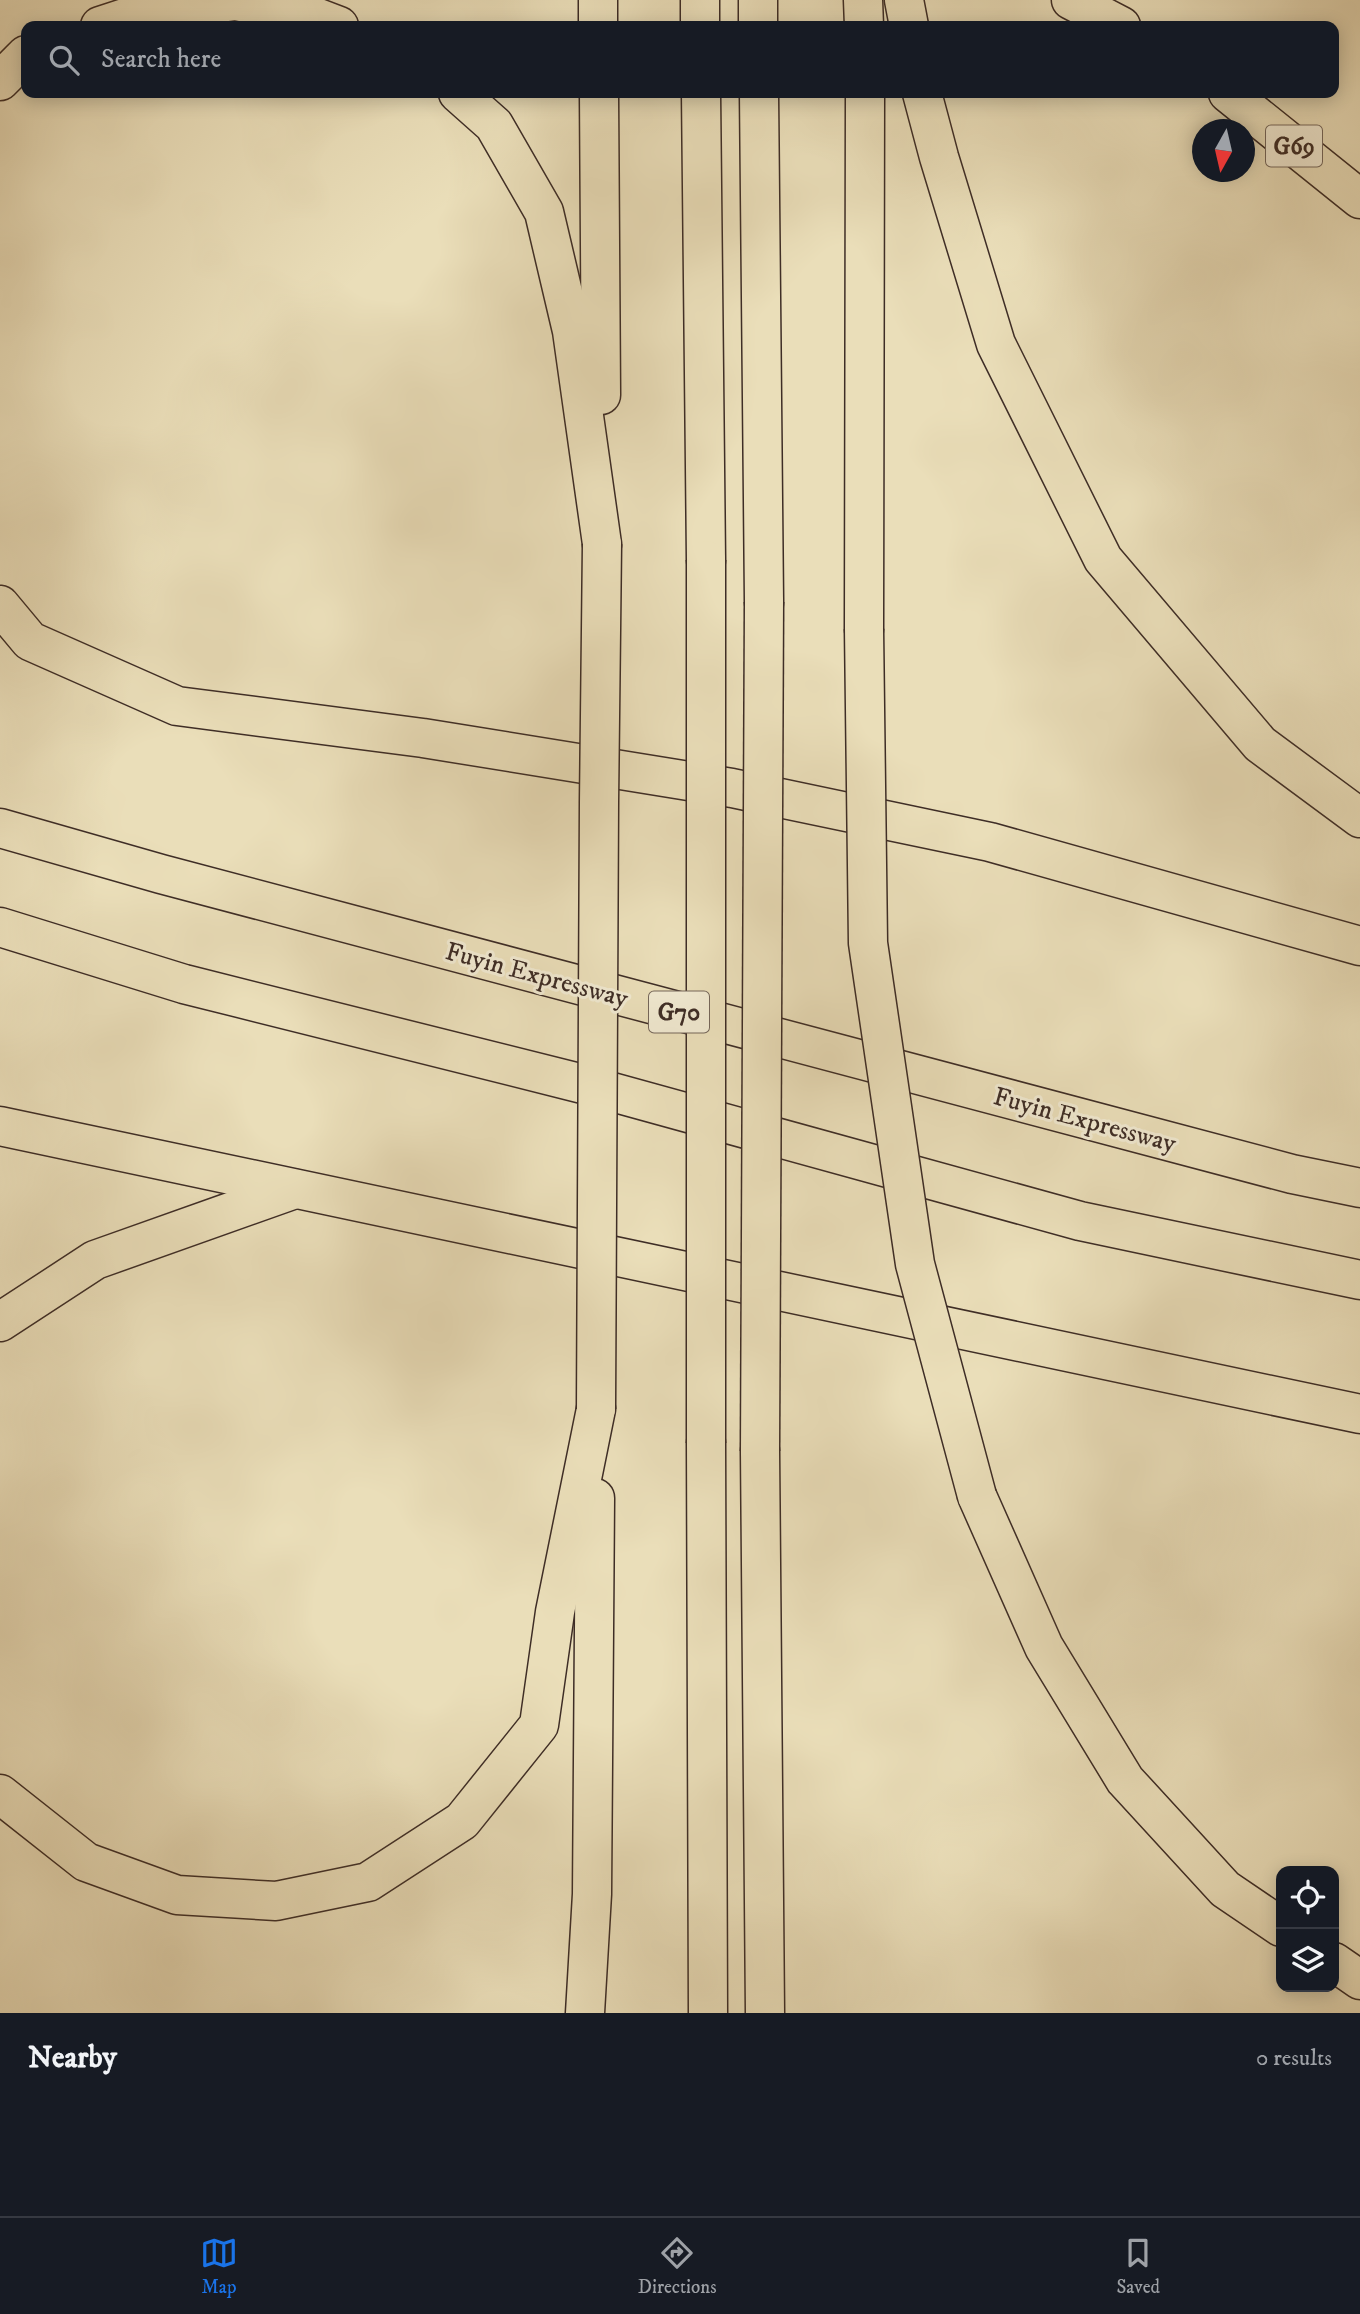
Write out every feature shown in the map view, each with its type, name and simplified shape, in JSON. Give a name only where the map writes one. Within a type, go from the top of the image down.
[{"type":"highway","points":[[598,0],[598,21]]},
{"type":"highway","points":[[758,0],[758,21]]},
{"type":"highway","points":[[863,0],[864,21]]},
{"type":"highway","points":[[904,0],[908,21]]},
{"type":"highway","points":[[1071,0],[1111,21]]},
{"type":"highway","points":[[115,21],[140,13],[236,1],[326,21]]},
{"type":"highway","points":[[0,81],[21,60]]},
{"type":"highway","points":[[464,98],[494,125],[544,212],[572,331],[603,544]]},
{"type":"highway","points":[[585,2013],[592,1894],[603,544],[598,98]]},
{"type":"highway","points":[[701,98],[705,560],[708,2013]]},
{"type":"highway","points":[[759,98],[764,601],[760,1451],[765,2013]]},
{"type":"highway","points":[[865,98],[864,629],[868,943],[915,1264],[977,1496],[1044,1647],[1125,1780],[1225,1889],[1276,1924]]},
{"type":"highway","points":[[923,98],[996,344],[1103,559],[1260,744],[1360,818]]},
{"type":"highway","name":"G69","points":[[1234,98],[1360,199]]},
{"type":"highway","points":[[0,605],[30,641],[177,706],[423,738],[732,788],[990,842],[1360,946]]},
{"type":"highway","name":"Fuyin Expressway","points":[[0,828],[214,889],[1292,1174],[1360,1188]]},
{"type":"highway","points":[[0,927],[184,984],[583,1084],[1080,1221],[1360,1280]]},
{"type":"highway","points":[[0,1126],[1360,1414]]},
{"type":"highway","points":[[0,1322],[94,1260],[295,1189]]},
{"type":"highway","points":[[0,1794],[86,1863],[177,1895],[276,1900],[368,1882],[462,1821],[539,1725],[555,1612],[596,1409]]},
{"type":"highway","points":[[1339,1965],[1360,1980]]}]
